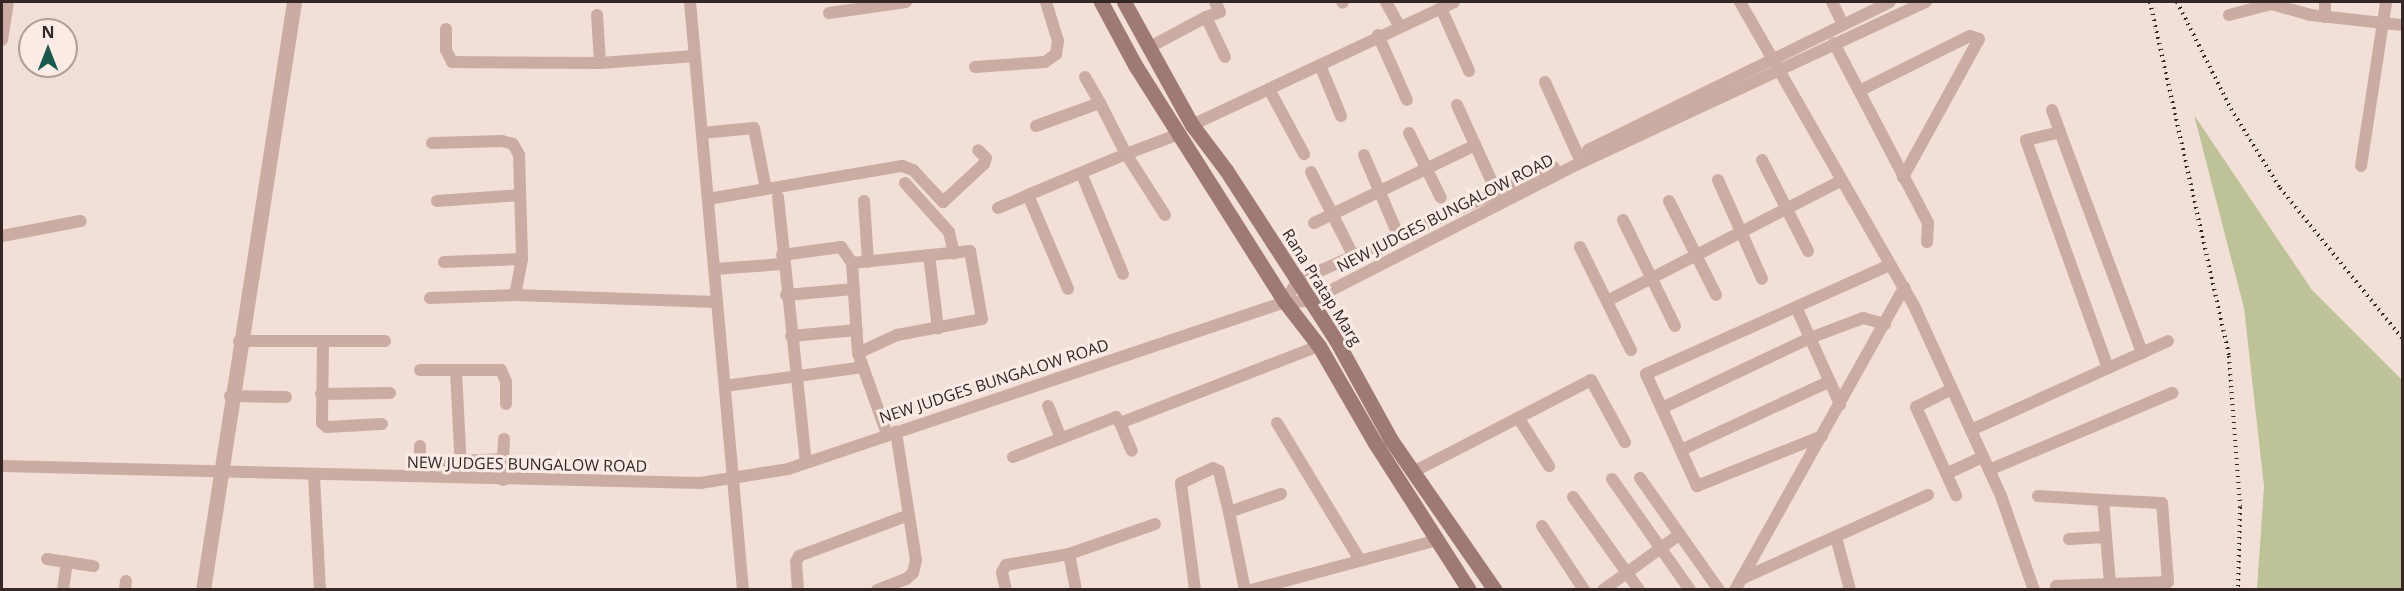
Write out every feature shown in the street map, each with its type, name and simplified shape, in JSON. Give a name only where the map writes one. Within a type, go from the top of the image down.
[{"type":"main road","name":"Rana Pratap Marg","points":[[1101,2],[1135,65],[1285,302],[1319,346],[1469,590]]},
{"type":"main road","name":"Rana Pratap Marg","points":[[1124,2],[1192,125],[1310,301],[1391,440],[1415,471],[1495,590]]},
{"type":"street","points":[[2,40],[8,2]]},
{"type":"street","points":[[202,590],[230,396],[294,2]]},
{"type":"street","points":[[690,2],[743,590]]},
{"type":"street","points":[[829,13],[906,2]]},
{"type":"street","points":[[975,67],[1045,62],[1056,54],[1058,41],[1046,2]]},
{"type":"street","points":[[1148,48],[1220,12],[1215,2]]},
{"type":"street","points":[[1386,2],[1399,25]]},
{"type":"street","points":[[1192,125],[1399,25],[1454,2]]},
{"type":"street","points":[[1740,2],[1840,181],[1904,287],[1989,470],[2022,547],[2034,590]]},
{"type":"street","points":[[1833,2],[1843,25]]},
{"type":"street","points":[[1285,302],[1297,281],[1578,155],[1771,57],[1890,2]]},
{"type":"street","name":"NEW JUDGES BUNGALOW ROAD","points":[[2,466],[420,479],[700,483],[806,463],[1285,302],[1310,301],[1464,219],[1778,69],[1926,2]]},
{"type":"street","points":[[2325,2],[2325,17]]},
{"type":"street","points":[[2361,166],[2386,2]]},
{"type":"street","points":[[2229,15],[2271,4],[2325,17],[2403,25]]},
{"type":"street","points":[[1441,8],[1469,71]]},
{"type":"street","points":[[597,15],[600,63]]},
{"type":"street","points":[[1206,18],[1226,57]]},
{"type":"street","points":[[446,29],[446,50],[452,62],[600,63],[695,56]]},
{"type":"street","points":[[1378,35],[1407,100]]},
{"type":"street","points":[[1859,91],[1970,36],[1979,39],[1903,177]]},
{"type":"street","points":[[1834,43],[1928,223],[1927,243]]},
{"type":"street","points":[[1320,65],[1341,116]]},
{"type":"street","points":[[1085,77],[1126,154],[1165,215]]},
{"type":"street","points":[[1545,82],[1578,155]]},
{"type":"street","points":[[1269,89],[1304,154]]},
{"type":"street","points":[[1036,126],[1100,103]]},
{"type":"street","points":[[1457,105],[1497,193]]},
{"type":"street","points":[[2052,110],[2142,353]]},
{"type":"street","points":[[702,132],[754,128],[766,189]]},
{"type":"street","points":[[2060,132],[2026,140],[2028,154],[2108,369]]},
{"type":"street","points":[[1409,133],[1441,198]]},
{"type":"street","points":[[998,208],[1179,134]]},
{"type":"street","points":[[432,143],[502,141],[513,144],[519,155],[522,258],[515,295]]},
{"type":"street","points":[[1314,223],[1425,166],[1475,145]]},
{"type":"street","points":[[708,199],[902,166],[913,170],[943,202],[984,164],[986,158],[978,150]]},
{"type":"street","points":[[1364,155],[1399,237]]},
{"type":"street","points":[[1762,160],[1808,251]]},
{"type":"street","points":[[1311,172],[1354,257]]},
{"type":"street","points":[[1082,174],[1123,274]]},
{"type":"street","points":[[1718,180],[1762,279]]},
{"type":"street","points":[[1607,301],[1840,181]]},
{"type":"street","points":[[905,183],[949,232],[954,253]]},
{"type":"street","points":[[437,201],[520,195]]},
{"type":"street","points":[[1028,195],[1068,289]]},
{"type":"street","points":[[778,197],[782,259],[806,463]]},
{"type":"street","points":[[864,201],[868,262]]},
{"type":"street","points":[[1669,201],[1716,296]]},
{"type":"street","points":[[1623,220],[1675,327]]},
{"type":"street","points":[[2,236],[81,221]]},
{"type":"street","points":[[714,270],[841,247],[852,263],[858,353],[891,433],[909,515],[916,560],[913,573],[877,590]]},
{"type":"street","points":[[1580,247],[1631,350]]},
{"type":"street","points":[[852,263],[970,251],[982,319],[897,335],[858,353]]},
{"type":"street","points":[[929,255],[938,328]]},
{"type":"street","points":[[444,262],[522,258]]},
{"type":"street","points":[[1822,436],[1697,486],[1646,374],[1890,265]]},
{"type":"street","points":[[1738,584],[1904,287]]},
{"type":"street","points":[[786,295],[854,289]]},
{"type":"street","points":[[430,298],[515,295],[717,302]]},
{"type":"street","points":[[1796,307],[1840,404]]},
{"type":"street","points":[[1662,408],[1810,338],[1863,318],[1885,324]]},
{"type":"street","points":[[791,336],[857,330]]},
{"type":"street","points":[[239,341],[385,341]]},
{"type":"street","points":[[1971,430],[2168,341]]},
{"type":"street","points":[[323,342],[321,418],[327,427],[382,424]]},
{"type":"street","points":[[1120,423],[1319,346]]},
{"type":"street","points":[[725,386],[863,367]]},
{"type":"street","points":[[420,370],[501,370],[505,375],[506,404]]},
{"type":"street","points":[[456,371],[462,480]]},
{"type":"street","points":[[1415,471],[1591,380],[1625,441]]},
{"type":"street","points":[[1681,450],[1830,381]]},
{"type":"street","points":[[1952,388],[1917,407],[1948,472],[1956,495]]},
{"type":"street","points":[[321,394],[390,393]]},
{"type":"street","points":[[1989,470],[2172,393]]},
{"type":"street","points":[[230,396],[286,397]]},
{"type":"street","points":[[1048,406],[1061,438]]},
{"type":"street","points":[[1013,457],[1116,417],[1131,451]]},
{"type":"street","points":[[1519,419],[1549,466]]},
{"type":"street","points":[[1277,423],[1360,560]]},
{"type":"street","points":[[503,480],[504,439]]},
{"type":"street","points":[[420,446],[420,479]]},
{"type":"street","points":[[1948,472],[1983,457]]},
{"type":"street","points":[[420,463],[461,463],[503,459]]},
{"type":"street","points":[[1195,590],[1181,483],[1213,468],[1219,471],[1245,590]]},
{"type":"street","points":[[314,476],[320,590]]},
{"type":"street","points":[[1640,478],[1719,590]]},
{"type":"street","points":[[1612,480],[1690,590]]},
{"type":"street","points":[[1229,512],[1281,494]]},
{"type":"street","points":[[1738,584],[1928,495]]},
{"type":"street","points":[[2038,496],[2162,503],[2168,582],[2110,586],[2056,586]]},
{"type":"street","points":[[1573,497],[1639,590]]},
{"type":"street","points":[[2103,500],[2110,586]]},
{"type":"street","points":[[798,590],[796,562],[799,556],[909,515]]},
{"type":"street","points":[[1006,590],[1002,572],[1006,565],[1069,554],[1155,524]]},
{"type":"street","points":[[1542,526],[1584,590]]},
{"type":"street","points":[[1602,590],[1680,534]]},
{"type":"street","points":[[1836,537],[1850,590]]},
{"type":"street","points":[[2069,539],[2106,537]]},
{"type":"street","points":[[1251,590],[1437,540]]},
{"type":"street","points":[[1069,554],[1076,590]]},
{"type":"street","points":[[47,560],[93,566]]},
{"type":"street","points":[[63,590],[67,562]]},
{"type":"green space","points":[[2194,115],[2312,290],[2402,380],[2402,589],[2257,589],[2264,486],[2244,308]]},
{"type":"railway","points":[[2150,2],[2229,356],[2240,507],[2238,590]]},
{"type":"railway","points":[[2177,2],[2231,109],[2280,188],[2402,338]]}]
